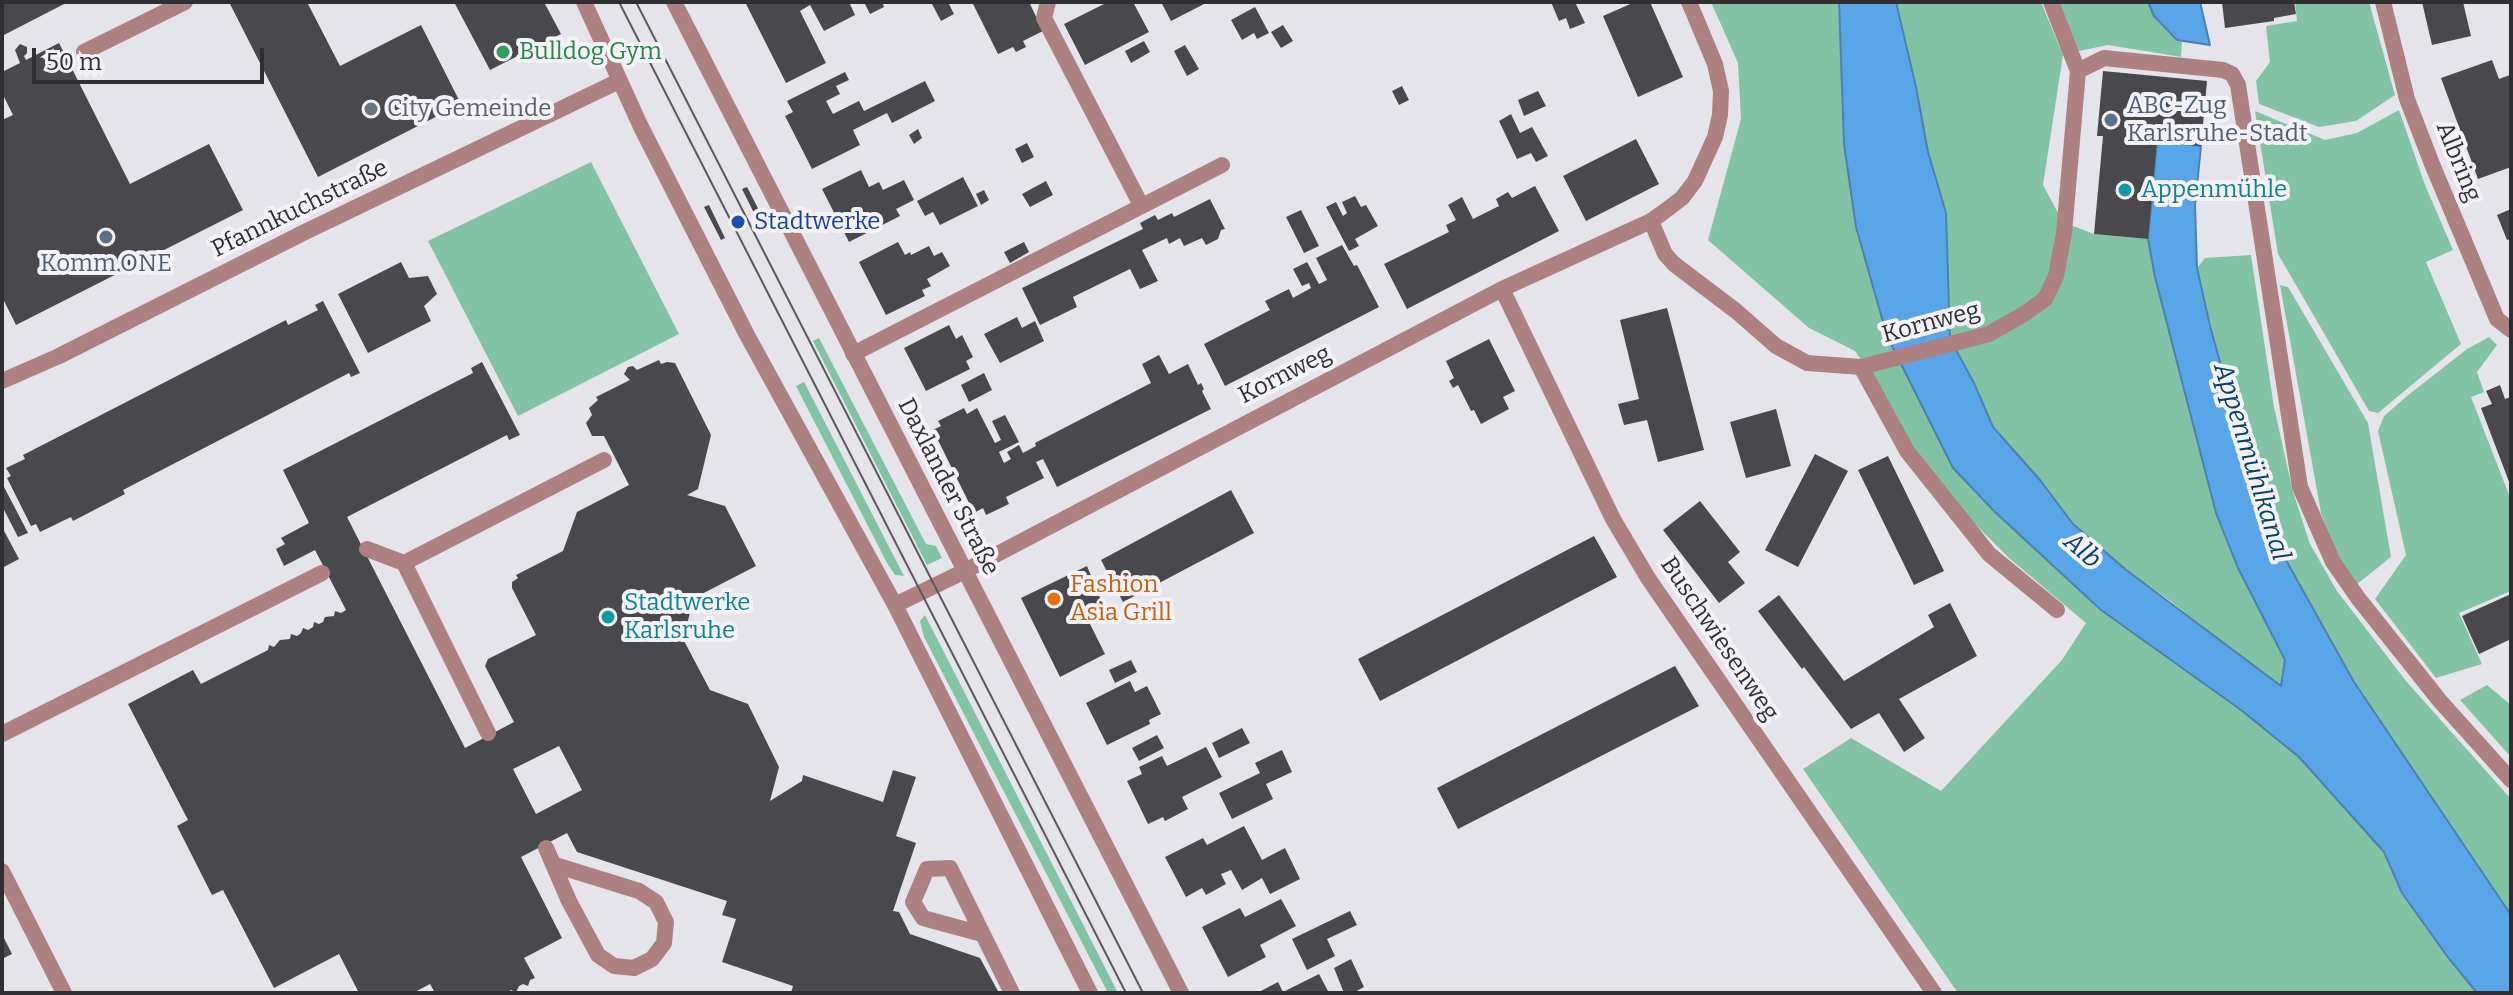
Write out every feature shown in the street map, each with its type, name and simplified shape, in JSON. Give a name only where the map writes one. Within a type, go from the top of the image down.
[{"type":"street","points":[[84,52],[185,2]]},
{"type":"street","points":[[584,2],[619,81],[747,335],[895,605],[1090,993]]},
{"type":"street","name":"Daxlander Straße","points":[[674,2],[1181,993]]},
{"type":"street","points":[[1048,2],[1044,18],[1141,205]]},
{"type":"street","points":[[1651,221],[1682,198],[1695,181],[1715,137],[1720,115],[1721,91],[1715,64],[1689,2]]},
{"type":"street","points":[[2051,2],[2078,71],[2104,58],[2208,68],[2232,74],[2242,100],[2300,487],[2333,562],[2358,598],[2440,701],[2511,780]]},
{"type":"street","name":"Albring","points":[[2383,2],[2407,99],[2432,164],[2497,319],[2511,330]]},
{"type":"street","name":"Kornweg","points":[[895,605],[1502,289],[1651,221],[1665,254],[1674,264],[1776,346],[1807,363],[1861,367],[1989,334],[2045,299],[2056,276],[2064,233],[2078,71]]},
{"type":"street","name":"Pfannkuchstraße","points":[[2,381],[57,357],[305,232],[619,81]]},
{"type":"street","points":[[853,354],[1222,165]]},
{"type":"street","name":"Buschwiesenweg","points":[[1502,289],[1613,519],[1648,578],[1934,993]]},
{"type":"street","points":[[1861,367],[1907,451],[1989,554],[2057,610]]},
{"type":"street","points":[[404,563],[604,460]]},
{"type":"street","points":[[367,549],[404,563],[488,733]]},
{"type":"street","points":[[2,734],[322,573]]},
{"type":"street","points":[[546,848],[569,901],[598,955],[614,966],[634,968],[652,959],[664,943],[666,922],[656,902],[639,891],[555,865]]},
{"type":"street","points":[[982,934],[923,918],[913,902],[927,869],[950,868],[1012,993]]},
{"type":"street","points":[[2,871],[64,993]]},
{"type":"green space","points":[[1711,2],[1839,2],[1844,144],[1995,512],[2101,610],[2241,710],[2299,757],[2384,852],[2402,893],[2477,993],[1958,993],[1803,769],[1851,738],[1941,791],[2062,660],[2086,623],[2009,558],[1955,504],[1904,433],[1878,384],[1855,351],[1809,328],[1708,240],[1741,119],[1738,63]]},
{"type":"green space","points":[[1896,2],[2041,2],[2063,55],[2043,185],[2063,222],[2094,234],[2148,239],[2216,513],[2238,568],[2285,660],[2282,686],[2125,569],[2073,524],[2040,480],[1993,427],[1950,339],[1928,152]]},
{"type":"green space","points":[[2057,2],[2148,2],[2155,16],[2182,42],[2181,57],[2108,45],[2074,52]]},
{"type":"green space","points":[[2295,2],[2369,2],[2395,95],[2356,121],[2319,127],[2259,104],[2256,81],[2270,62],[2266,26],[2297,21]]},
{"type":"green space","points":[[2399,110],[2425,185],[2453,250],[2426,262],[2461,344],[2378,413],[2369,411],[2278,254],[2255,111],[2325,140],[2357,133]]},
{"type":"green space","points":[[591,162],[679,334],[518,416],[428,241]]},
{"type":"green space","points":[[2251,255],[2274,407],[2293,492],[2310,544],[2337,591],[2406,681],[2511,799],[2511,915],[2354,682],[2282,553],[2254,484],[2197,268],[2205,258]]},
{"type":"green space","points":[[2280,285],[2288,287],[2368,423],[2391,557],[2356,585],[2336,553],[2321,513]]},
{"type":"green space","points":[[2489,337],[2497,345],[2477,372],[2484,392],[2471,397],[2511,500],[2511,591],[2459,613],[2482,664],[2436,678],[2375,599],[2406,555],[2378,431],[2384,416],[2407,396],[2467,349]]},
{"type":"green space","points":[[819,338],[926,544],[936,546],[942,558],[927,565],[813,341]]},
{"type":"green space","points":[[804,382],[904,576],[895,575],[887,563],[796,386]]},
{"type":"green space","points":[[925,615],[1118,993],[1108,993],[924,637],[920,621]]},
{"type":"green space","points":[[2487,685],[2511,705],[2511,757],[2460,700]]},
{"type":"water","name":"Alb","points":[[1839,2],[1896,2],[1928,152],[1946,213],[1950,339],[1993,427],[2040,480],[2073,524],[2125,569],[2281,686],[2285,660],[2238,568],[2216,513],[2148,239],[2157,141],[2201,146],[2195,205],[2197,268],[2254,484],[2282,553],[2354,682],[2511,915],[2511,993],[2477,993],[2402,893],[2384,852],[2299,757],[2241,710],[2101,610],[1995,512],[1953,468],[1887,336],[1856,227],[1844,144]]},
{"type":"water","points":[[2148,2],[2200,2],[2210,45],[2177,40],[2154,16]]},
{"type":"building","points":[[2,2],[68,2],[2,36]]},
{"type":"building","points":[[229,2],[307,2],[340,66],[421,25],[461,104],[318,177]]},
{"type":"building","name":"Bulldog Gym","points":[[454,2],[544,2],[561,34],[490,70]]},
{"type":"building","points":[[745,2],[849,2],[855,15],[824,31],[810,5],[800,11],[826,63],[786,83]]},
{"type":"building","points":[[864,2],[882,2],[884,7],[870,14]]},
{"type":"building","points":[[948,2],[954,14],[941,21],[932,4]]},
{"type":"building","points":[[972,2],[1029,2],[1043,31],[1023,41],[1026,47],[1016,52],[1013,47],[998,54]]},
{"type":"building","points":[[1108,2],[1133,2],[1149,32],[1085,65],[1064,24]]},
{"type":"building","points":[[1161,2],[1208,2],[1171,21]]},
{"type":"building","points":[[1551,2],[1575,2],[1585,23],[1570,29],[1566,18],[1559,21]]},
{"type":"building","points":[[1635,2],[1650,2],[1683,77],[1638,97],[1603,16]]},
{"type":"building","points":[[2222,2],[2294,2],[2296,14],[2274,18],[2274,21],[2225,28]]},
{"type":"building","points":[[2422,2],[2463,2],[2471,36],[2432,45]]},
{"type":"building","points":[[1255,7],[1269,33],[1257,39],[1254,33],[1242,40],[1231,20]]},
{"type":"building","points":[[1283,25],[1293,41],[1281,48],[1271,32]]},
{"type":"building","points":[[1144,41],[1150,52],[1131,63],[1125,51]]},
{"type":"building","points":[[59,43],[130,184],[209,144],[243,210],[16,325],[2,297],[2,120],[13,115],[2,93],[2,72],[20,63],[15,50],[20,44],[27,47],[26,60]]},
{"type":"building","points":[[1185,45],[1199,69],[1187,76],[1174,51]]},
{"type":"building","points":[[2492,60],[2499,79],[2510,75],[2511,78],[2511,167],[2478,179],[2441,78]]},
{"type":"building","name":"Appenmühle","points":[[2103,71],[2207,81],[2201,146],[2157,141],[2148,239],[2094,234],[2103,136],[2097,136]]},
{"type":"building","points":[[845,72],[849,80],[836,86],[840,94],[826,101],[833,114],[859,101],[864,111],[925,81],[935,101],[892,123],[887,113],[853,130],[860,145],[812,169],[785,116],[793,112],[787,101]]},
{"type":"building","points":[[1402,86],[1409,100],[1399,105],[1392,91]]},
{"type":"building","points":[[1538,91],[1546,106],[1524,116],[1518,100]]},
{"type":"building","points":[[1511,114],[1520,133],[1532,127],[1548,156],[1536,162],[1531,153],[1517,159],[1499,121]]},
{"type":"building","points":[[918,129],[922,138],[914,144],[909,135]]},
{"type":"building","points":[[1636,139],[1659,184],[1586,221],[1563,176]]},
{"type":"building","points":[[1027,143],[1034,157],[1022,163],[1015,149]]},
{"type":"building","points":[[861,170],[869,187],[879,182],[883,190],[904,180],[914,200],[896,209],[900,216],[849,242],[822,189]]},
{"type":"building","points":[[963,177],[978,206],[940,225],[933,212],[925,216],[917,201]]},
{"type":"building","points":[[1046,181],[1053,195],[1030,207],[1022,194]]},
{"type":"building","points":[[1535,186],[1559,231],[1407,309],[1384,264],[1449,232],[1446,225],[1456,220],[1448,205],[1462,197],[1473,219],[1499,206],[1496,199],[1508,192],[1512,198]]},
{"type":"building","points":[[747,187],[763,218],[758,221],[742,189]]},
{"type":"building","points":[[984,190],[989,200],[981,205],[976,194]]},
{"type":"building","points":[[1355,196],[1361,207],[1366,205],[1378,226],[1355,239],[1359,246],[1349,251],[1326,207],[1336,202],[1343,216],[1347,213],[1342,202]]},
{"type":"building","points":[[1210,199],[1225,229],[1221,230],[1218,239],[1206,245],[1202,238],[1184,246],[1180,238],[1169,244],[1167,238],[1142,250],[1158,281],[1140,289],[1130,269],[1073,297],[1077,307],[1040,325],[1022,288],[1143,229],[1140,223],[1155,215],[1158,220],[1172,213],[1174,217]]},
{"type":"building","points":[[709,205],[725,238],[721,240],[704,207]]},
{"type":"building","points":[[2511,209],[2511,239],[2507,240],[2497,215]]},
{"type":"building","points":[[1301,210],[1319,246],[1304,253],[1286,217]]},
{"type":"building","points":[[898,242],[905,255],[929,246],[934,256],[942,252],[950,266],[927,279],[931,286],[922,290],[925,296],[886,315],[859,262]]},
{"type":"building","points":[[1024,242],[1029,252],[1010,263],[1004,252]]},
{"type":"building","points":[[1342,245],[1354,266],[1357,265],[1379,307],[1225,386],[1204,344],[1270,310],[1265,301],[1289,289],[1293,298],[1311,288],[1309,283],[1302,286],[1293,269],[1307,262],[1319,284],[1327,280],[1316,258]]},
{"type":"building","points":[[401,262],[409,278],[428,276],[437,294],[424,306],[431,321],[368,353],[338,294]]},
{"type":"building","points":[[323,301],[360,373],[351,377],[349,373],[123,490],[125,494],[73,521],[71,517],[40,532],[36,524],[31,526],[7,478],[11,476],[6,468],[25,459],[23,455],[286,320],[288,325],[318,310],[315,305]]},
{"type":"building","points":[[1667,308],[1704,450],[1658,462],[1647,420],[1624,425],[1618,404],[1639,399],[1620,320]]},
{"type":"building","points":[[1017,317],[1022,328],[1035,321],[1044,341],[1000,363],[984,334]]},
{"type":"building","points":[[949,325],[956,339],[962,335],[973,357],[966,361],[970,369],[926,391],[904,348]]},
{"type":"building","points":[[1489,339],[1515,391],[1503,397],[1509,409],[1481,424],[1458,385],[1453,388],[1449,381],[1454,378],[1446,361]]},
{"type":"building","points":[[1159,355],[1169,374],[1188,364],[1198,385],[1201,383],[1211,409],[1057,487],[1043,459],[1036,462],[1044,478],[1006,497],[1009,504],[986,515],[983,508],[974,513],[933,430],[941,426],[938,421],[964,408],[967,414],[977,408],[995,443],[1001,440],[992,421],[1005,415],[1019,442],[999,452],[1004,463],[1011,459],[1007,452],[1019,445],[1023,453],[1036,446],[1035,443],[1151,383],[1142,364]]},
{"type":"building","points":[[659,360],[661,364],[675,363],[711,435],[698,489],[687,495],[725,506],[756,566],[694,598],[683,639],[710,690],[748,704],[779,767],[770,801],[802,781],[803,775],[883,802],[893,770],[916,777],[896,836],[916,843],[893,911],[899,912],[910,934],[980,958],[999,993],[791,993],[793,986],[722,962],[736,919],[722,915],[727,901],[577,852],[567,833],[521,857],[562,938],[524,958],[535,978],[530,980],[528,986],[519,986],[516,992],[435,993],[430,984],[413,993],[359,993],[339,954],[274,988],[223,890],[212,895],[177,826],[188,820],[128,704],[193,670],[201,684],[268,650],[269,645],[274,647],[280,640],[290,639],[291,634],[297,636],[303,628],[308,630],[314,622],[323,622],[325,617],[334,616],[335,611],[341,613],[346,610],[315,550],[284,566],[276,549],[285,544],[281,538],[309,523],[283,470],[473,373],[471,368],[482,362],[520,435],[509,440],[507,435],[347,517],[465,748],[514,722],[485,666],[488,659],[536,635],[512,588],[512,582],[518,578],[516,575],[563,551],[577,512],[629,485],[604,436],[592,436],[586,423],[592,415],[589,408],[598,400],[596,397],[630,380],[624,374],[628,367],[633,366],[637,370]],"holes":[[[559,746],[582,790],[536,814],[513,769]]]},
{"type":"building","points":[[984,373],[992,390],[969,402],[961,385]]},
{"type":"building","points":[[2500,385],[2505,399],[2511,397],[2511,487],[2481,408],[2492,404],[2486,391]]},
{"type":"building","points":[[1776,409],[1791,466],[1746,478],[1730,422]]},
{"type":"building","points":[[1815,454],[1848,471],[1798,567],[1765,550]]},
{"type":"building","points":[[1888,456],[1944,571],[1914,585],[1858,470]]},
{"type":"building","points":[[2,483],[28,533],[18,537],[2,506]]},
{"type":"building","points":[[1231,490],[1254,533],[1123,602],[1101,560]]},
{"type":"building","points":[[1700,501],[1740,552],[1728,562],[1745,583],[1719,603],[1663,530]]},
{"type":"building","points":[[2,527],[19,559],[2,568]]},
{"type":"building","points":[[1594,536],[1617,577],[1380,701],[1358,659]]},
{"type":"building","points":[[1087,566],[1109,620],[1101,624],[1097,616],[1088,620],[1105,654],[1060,677],[1021,598]]},
{"type":"building","points":[[2511,594],[2511,639],[2479,654],[2462,616]]},
{"type":"building","points":[[1779,595],[1844,681],[1934,627],[1928,615],[1950,603],[1977,656],[1899,699],[1925,738],[1904,752],[1879,713],[1851,729],[1804,667],[1802,669],[1758,611]]},
{"type":"building","points":[[1131,660],[1137,672],[1115,683],[1109,670]]},
{"type":"building","points":[[1675,666],[1699,706],[1458,829],[1437,788]]},
{"type":"building","points":[[1130,681],[1135,692],[1147,686],[1161,714],[1149,720],[1150,724],[1107,745],[1086,703]]},
{"type":"building","points":[[1242,728],[1250,743],[1219,758],[1212,743]]},
{"type":"building","points":[[1157,735],[1164,748],[1139,761],[1132,748]]},
{"type":"building","points":[[1206,747],[1222,777],[1182,797],[1188,809],[1165,821],[1163,817],[1148,824],[1127,781],[1142,774],[1139,767],[1162,756],[1167,766]]},
{"type":"building","points":[[1282,750],[1292,772],[1266,784],[1273,799],[1232,819],[1219,793],[1260,773],[1255,763]]},
{"type":"building","points":[[1244,826],[1262,860],[1285,848],[1300,879],[1270,894],[1262,878],[1242,890],[1231,870],[1221,874],[1226,884],[1206,895],[1202,888],[1186,897],[1165,857],[1203,838],[1207,845]]},
{"type":"building","points":[[1281,899],[1296,926],[1260,945],[1266,957],[1228,977],[1202,927],[1240,908],[1245,917]]},
{"type":"building","points":[[1350,911],[1357,925],[1327,939],[1335,956],[1307,970],[1292,939]]},
{"type":"building","points":[[2,934],[12,954],[2,959]]},
{"type":"building","points":[[1351,959],[1364,987],[1353,993],[1344,993],[1334,968]]},
{"type":"building","points":[[1319,974],[1329,993],[1257,993],[1278,982],[1283,992]]},
{"type":"tram line","points":[[619,2],[1126,993]]},
{"type":"tram line","points":[[636,2],[1143,993]]},
{"type":"place","name":"Bulldog Gym","points":[[503,52]]},
{"type":"place","name":"City Gemeinde","points":[[371,109]]},
{"type":"place","name":"ABC-Zug Karlsruhe-Stadt","points":[[2111,120]]},
{"type":"place","name":"Appenmühle","points":[[2125,190]]},
{"type":"place","name":"Stadtwerke","points":[[738,222]]},
{"type":"place","name":"Komm.ONE","points":[[106,237]]},
{"type":"place","name":"Fashion Asia Grill","points":[[1054,599]]},
{"type":"place","name":"Stadtwerke Karlsruhe","points":[[608,617]]},
{"type":"water label","name":"Appenmühlkanal","points":[[2251,462]]}]
